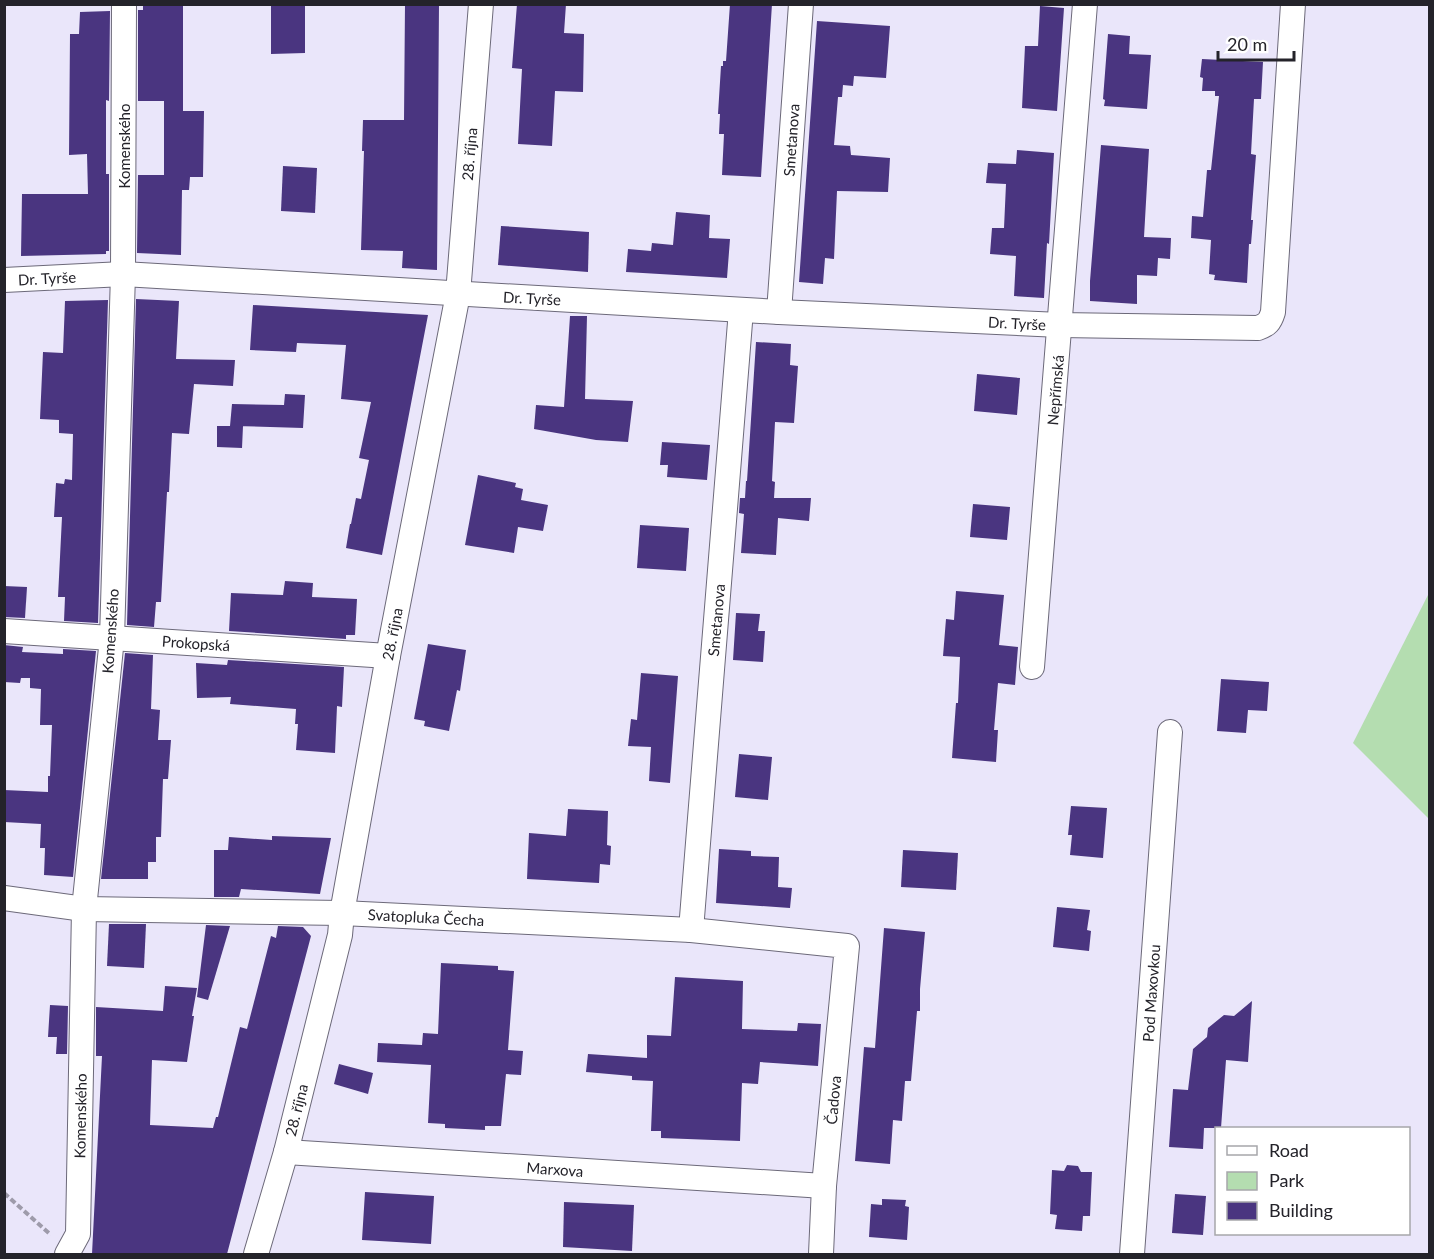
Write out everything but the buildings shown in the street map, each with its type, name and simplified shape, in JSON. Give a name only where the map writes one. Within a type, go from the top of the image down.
[{"type":"street","name":"Komenského","points":[[60,1245],[78,1234],[84,909],[112,638],[123,274],[124,4]]},
{"type":"street","name":"28. října","points":[[256,1254],[285,1152],[340,935],[388,656],[458,294],[481,4]]},
{"type":"street","name":"Smetanova","points":[[779,312],[801,4]]},
{"type":"street","name":"Nepřímská","points":[[1032,667],[1085,4]]},
{"type":"street","name":"Dr. Tyrše","points":[[4,280],[123,274],[779,312],[1060,325],[1258,328],[1266,326],[1273,312],[1293,4]]},
{"type":"street","name":"Smetanova","points":[[691,930],[741,309]]},
{"type":"street","name":"Prokopská","points":[[4,630],[388,656]]},
{"type":"street","name":"Pod Maxovkou","points":[[1132,1254],[1170,732]]},
{"type":"street","name":"Svatopluka Čecha","points":[[4,898],[84,909],[342,914],[691,930],[847,946]]},
{"type":"street","name":"Čadova","points":[[821,1254],[824,1186],[847,946]]},
{"type":"street","name":"Marxova","points":[[285,1152],[824,1186]]},
{"type":"path","points":[[4,1193],[60,1245]]},
{"type":"green space","points":[[1429,593],[1429,819],[1353,743]]}]
